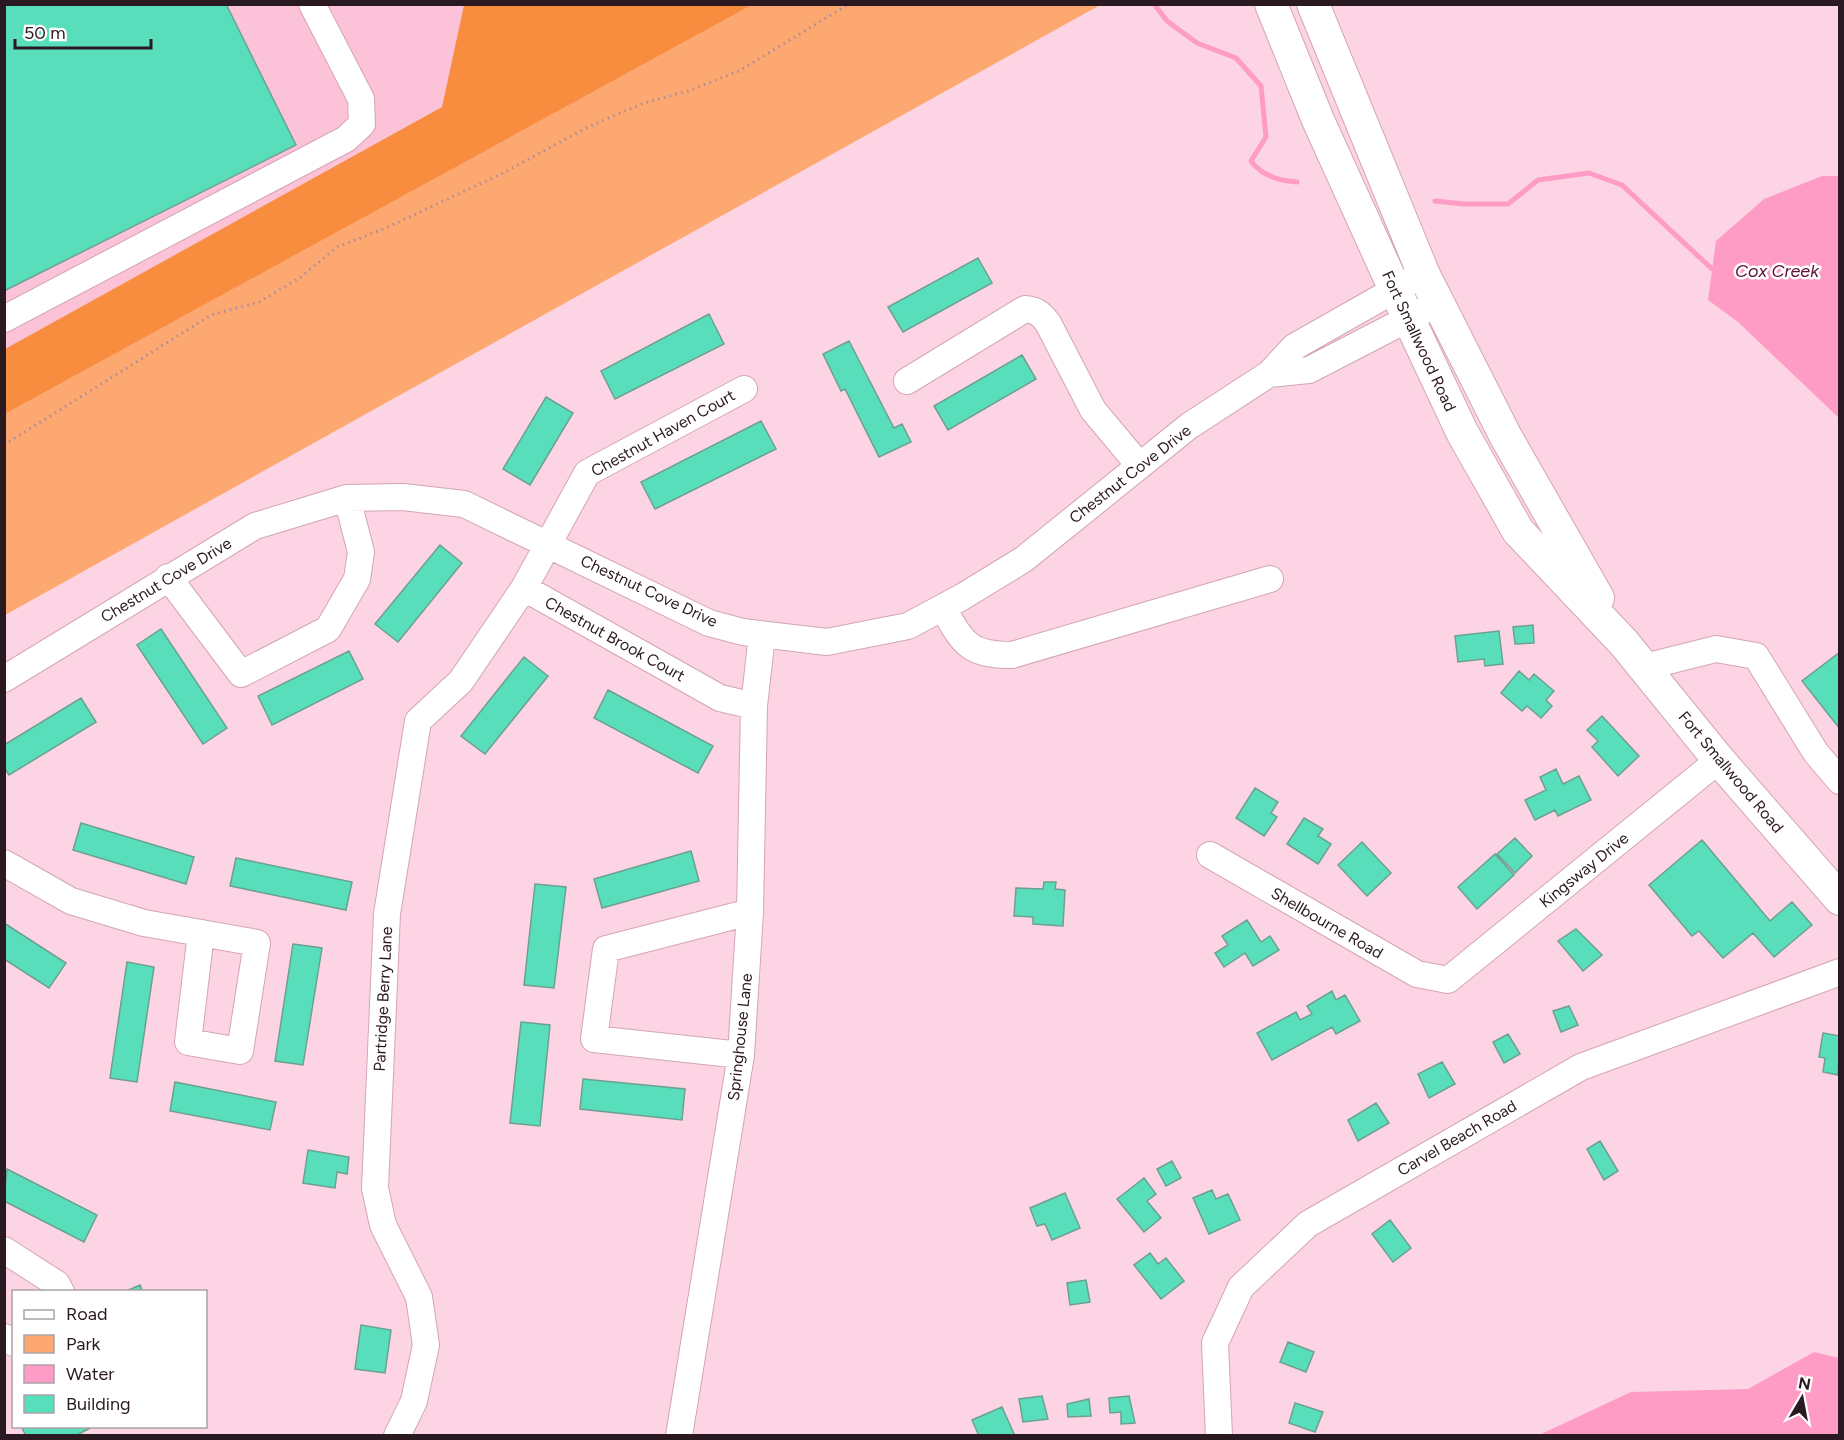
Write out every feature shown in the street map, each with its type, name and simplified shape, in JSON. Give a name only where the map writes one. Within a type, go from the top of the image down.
[{"type":"main road","name":"Fort Smallwood Road","points":[[1271,4],[1318,120],[1394,288],[1410,317],[1462,432],[1518,531],[1624,643],[1719,760],[1833,884]]},
{"type":"main road","name":"Fort Smallwood Road","points":[[1313,4],[1424,275],[1506,437],[1624,643]]},
{"type":"street","points":[[4,319],[346,139],[362,124],[361,99],[312,4]]},
{"type":"street","name":"Chestnut Cove Drive","points":[[4,679],[255,526],[348,498],[403,497],[464,504],[549,543],[709,623],[762,635],[827,642],[908,626],[943,608],[1024,559],[1189,426],[1269,374],[1294,347],[1394,288],[1424,275]]},
{"type":"street","name":"Chestnut Cove Drive","points":[[1269,374],[1309,370],[1438,303]]},
{"type":"street","points":[[907,381],[1025,309],[1033,310],[1040,313],[1048,323],[1093,410],[1139,465]]},
{"type":"street","name":"Chestnut Haven Court","points":[[549,543],[587,473],[744,388]]},
{"type":"street","points":[[168,577],[241,674],[328,629],[357,579],[361,552],[348,498]]},
{"type":"street","points":[[524,588],[549,543]]},
{"type":"street","points":[[943,608],[963,644],[992,655],[1012,656],[1270,579]]},
{"type":"street","name":"Chestnut Brook Court","points":[[524,588],[720,698],[754,706]]},
{"type":"street","name":"Partridge Berry Lane","points":[[397,1436],[414,1401],[426,1345],[419,1297],[383,1225],[375,1188],[387,914],[418,721],[461,681],[524,588]]},
{"type":"street","name":"Springhouse Lane","points":[[679,1436],[741,1055],[750,912],[754,706],[762,635]]},
{"type":"street","points":[[1644,667],[1716,649],[1756,657],[1816,753],[1839,781]]},
{"type":"street","name":"Kingsway Drive","points":[[1448,980],[1719,760]]},
{"type":"street","name":"Shellbourne Road","points":[[1210,855],[1417,974],[1448,980]]},
{"type":"street","points":[[4,863],[71,901],[144,923],[201,933],[257,943],[240,1051],[188,1042],[201,933]]},
{"type":"street","points":[[741,1055],[594,1039],[606,949],[750,912]]},
{"type":"street","name":"Carvel Beach Road","points":[[1219,1436],[1215,1343],[1242,1287],[1308,1224],[1581,1067],[1839,972]]},
{"type":"street","points":[[4,1250],[57,1284],[60,1290]]},
{"type":"path","points":[[4,445],[211,315],[259,302],[301,277],[337,247],[386,228],[503,173],[588,127],[644,103],[688,91],[739,71],[849,4]]},
{"type":"shaded area","points":[[5,5],[464,5],[442,107],[5,349]]},
{"type":"shaded area","points":[[464,5],[752,5],[5,414],[5,349],[442,107]]},
{"type":"green space","points":[[752,5],[1100,5],[5,615],[5,414]]},
{"type":"water","name":"Cox Creek","points":[[1822,176],[1839,176],[1839,418],[1738,322],[1708,300],[1716,241],[1764,199]]},
{"type":"water","points":[[1814,1352],[1839,1358],[1839,1435],[1539,1435],[1631,1392],[1748,1389]]},
{"type":"building","points":[[4,4],[226,4],[296,145],[4,291]]},
{"type":"building","points":[[978,258],[992,283],[903,332],[888,307]]},
{"type":"building","points":[[709,314],[724,344],[615,399],[601,371]]},
{"type":"building","points":[[849,341],[894,428],[902,424],[911,442],[879,457],[845,389],[841,391],[823,354]]},
{"type":"building","points":[[1022,355],[1036,379],[948,430],[934,406]]},
{"type":"building","points":[[546,397],[573,413],[530,485],[503,469]]},
{"type":"building","points":[[761,421],[776,449],[655,509],[641,482]]},
{"type":"building","points":[[440,545],[462,563],[398,642],[375,624]]},
{"type":"building","points":[[1533,625],[1534,643],[1515,644],[1513,627]]},
{"type":"building","points":[[161,629],[227,728],[203,744],[137,645]]},
{"type":"building","points":[[1499,631],[1503,664],[1485,666],[1484,659],[1458,662],[1455,636]]},
{"type":"building","points":[[349,651],[363,679],[272,725],[258,696]]},
{"type":"building","points":[[1840,652],[1840,729],[1802,681]]},
{"type":"building","points":[[524,657],[548,676],[485,754],[461,736]]},
{"type":"building","points":[[1519,671],[1529,680],[1534,674],[1554,691],[1546,700],[1552,706],[1541,718],[1527,706],[1522,711],[1501,693]]},
{"type":"building","points":[[608,690],[713,746],[698,773],[594,718]]},
{"type":"building","points":[[81,698],[96,722],[9,775],[4,767],[4,745]]},
{"type":"building","points":[[1602,716],[1639,756],[1618,776],[1592,747],[1598,741],[1587,730]]},
{"type":"building","points":[[1556,769],[1563,784],[1579,776],[1591,800],[1558,816],[1555,810],[1535,820],[1525,800],[1546,790],[1540,777]]},
{"type":"building","points":[[1255,788],[1278,802],[1271,813],[1277,817],[1264,836],[1236,818]]},
{"type":"building","points":[[1304,818],[1323,829],[1318,836],[1331,844],[1318,864],[1287,844]]},
{"type":"building","points":[[81,823],[194,857],[186,884],[73,850]]},
{"type":"building","points":[[1515,838],[1532,856],[1515,873],[1497,854]]},
{"type":"building","points":[[1702,840],[1770,921],[1792,902],[1812,925],[1774,957],[1753,933],[1723,958],[1699,931],[1692,936],[1649,885]]},
{"type":"building","points":[[1362,842],[1391,873],[1367,896],[1338,865]]},
{"type":"building","points":[[691,851],[699,881],[602,908],[594,879]]},
{"type":"building","points":[[1495,854],[1514,875],[1477,909],[1458,887]]},
{"type":"building","points":[[236,858],[352,882],[346,910],[230,886]]},
{"type":"building","points":[[1044,882],[1056,882],[1055,889],[1065,890],[1063,926],[1033,924],[1033,917],[1014,916],[1016,888],[1043,889]]},
{"type":"building","points":[[535,884],[566,887],[554,988],[524,985]]},
{"type":"building","points":[[1247,920],[1261,942],[1270,936],[1279,950],[1253,966],[1245,953],[1224,967],[1215,953],[1228,945],[1222,936]]},
{"type":"building","points":[[4,923],[66,963],[49,988],[4,959]]},
{"type":"building","points":[[1576,929],[1602,955],[1583,971],[1558,941]]},
{"type":"building","points":[[293,944],[322,948],[303,1065],[275,1061]]},
{"type":"building","points":[[127,962],[154,967],[137,1082],[110,1078]]},
{"type":"building","points":[[1332,991],[1336,1000],[1345,995],[1360,1021],[1336,1034],[1332,1027],[1272,1060],[1257,1033],[1296,1012],[1300,1020],[1312,1014],[1307,1006]]},
{"type":"building","points":[[1569,1006],[1578,1025],[1561,1032],[1553,1011]]},
{"type":"building","points":[[521,1022],[550,1025],[540,1126],[510,1123]]},
{"type":"building","points":[[1823,1033],[1840,1036],[1838,1075],[1823,1072],[1825,1058],[1819,1057]]},
{"type":"building","points":[[1508,1034],[1520,1054],[1504,1063],[1493,1042]]},
{"type":"building","points":[[1442,1062],[1455,1084],[1429,1098],[1418,1074]]},
{"type":"building","points":[[583,1079],[685,1089],[682,1120],[580,1109]]},
{"type":"building","points":[[175,1082],[276,1102],[270,1130],[170,1111]]},
{"type":"building","points":[[1376,1103],[1389,1123],[1358,1141],[1348,1120]]},
{"type":"building","points":[[1600,1141],[1618,1171],[1604,1180],[1587,1149]]},
{"type":"building","points":[[308,1150],[349,1157],[347,1174],[337,1172],[335,1188],[303,1183]]},
{"type":"building","points":[[1172,1161],[1181,1178],[1166,1186],[1157,1169]]},
{"type":"building","points":[[7,1169],[97,1215],[84,1242],[4,1201]]},
{"type":"building","points":[[1144,1178],[1156,1194],[1147,1201],[1161,1218],[1144,1232],[1117,1199]]},
{"type":"building","points":[[1212,1190],[1216,1199],[1228,1194],[1240,1220],[1209,1234],[1193,1198]]},
{"type":"building","points":[[1065,1193],[1080,1228],[1052,1240],[1045,1224],[1037,1226],[1030,1208]]},
{"type":"building","points":[[1390,1220],[1411,1248],[1393,1262],[1372,1234]]},
{"type":"building","points":[[1150,1253],[1158,1264],[1166,1258],[1184,1281],[1161,1299],[1134,1265]]},
{"type":"building","points":[[1086,1280],[1090,1302],[1070,1305],[1067,1283]]},
{"type":"building","points":[[140,1285],[142,1290],[129,1290]]},
{"type":"building","points":[[361,1325],[391,1330],[385,1373],[355,1369]]},
{"type":"building","points":[[1288,1342],[1314,1352],[1306,1372],[1280,1362]]},
{"type":"building","points":[[1042,1396],[1048,1419],[1023,1422],[1019,1399]]},
{"type":"building","points":[[1129,1396],[1135,1423],[1121,1424],[1121,1412],[1110,1413],[1109,1398]]},
{"type":"building","points":[[1089,1399],[1091,1416],[1068,1417],[1067,1404]]},
{"type":"building","points":[[1295,1403],[1323,1412],[1315,1432],[1289,1423]]},
{"type":"building","points":[[1002,1407],[1015,1436],[979,1436],[972,1420]]},
{"type":"building","points":[[22,1428],[90,1428],[75,1436],[26,1436]]},
{"type":"waterway","name":"Cox Creek","points":[[1154,4],[1167,21],[1197,43],[1236,58],[1261,86],[1266,137],[1251,161],[1271,177],[1297,182]]},
{"type":"waterway","name":"Cox Creek","points":[[1435,201],[1464,204],[1508,204],[1538,180],[1589,173],[1622,185],[1712,269],[1718,271]]}]
